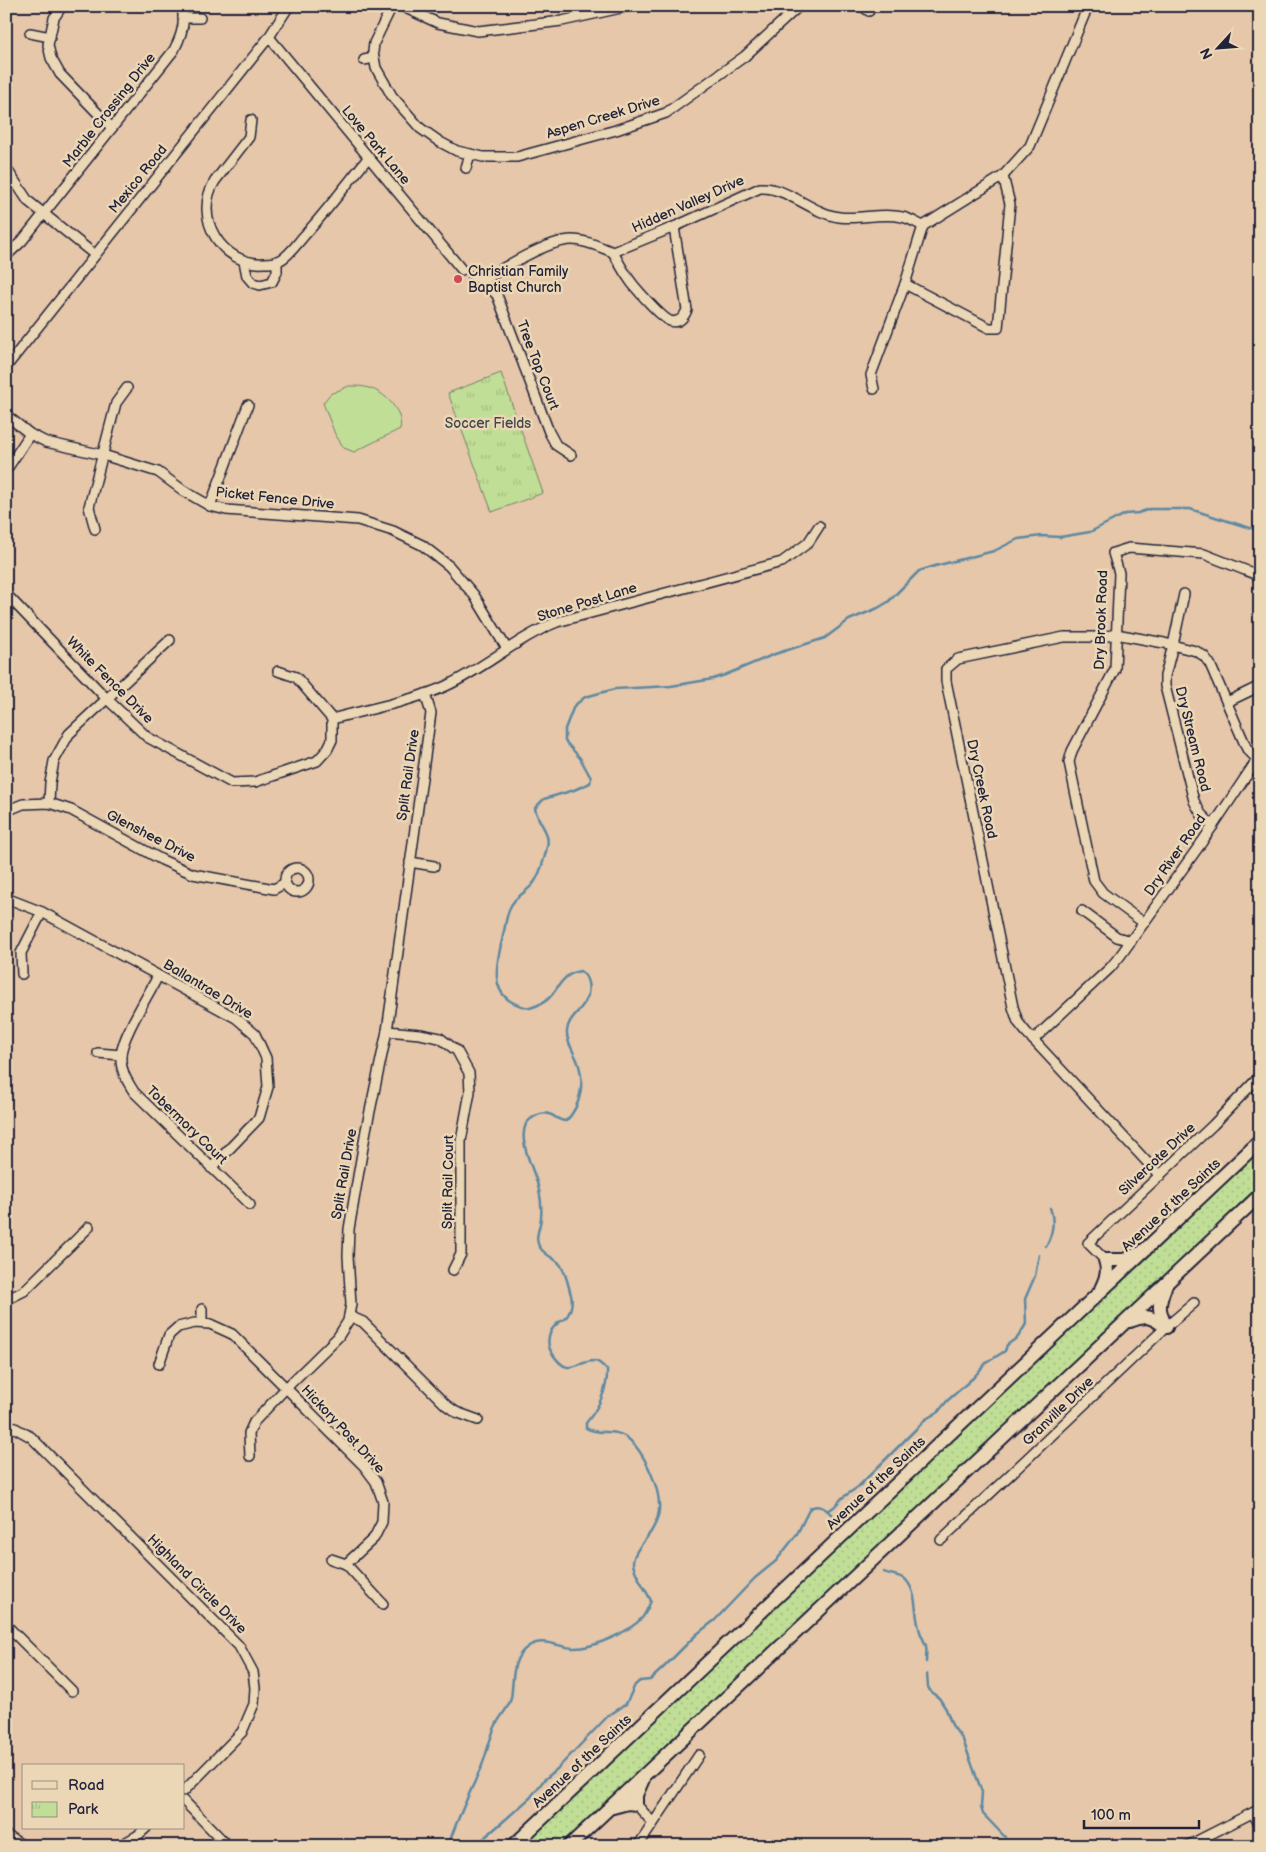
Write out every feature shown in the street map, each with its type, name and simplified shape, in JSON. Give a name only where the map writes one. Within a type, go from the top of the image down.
[{"type":"highway","name":"Avenue of the Saints","points":[[513,1846],[1260,1141]]},
{"type":"highway","points":[[569,1846],[1260,1195]]},
{"type":"highway","points":[[1099,1294],[1108,1274],[1105,1260],[1125,1260],[1143,1252]]},
{"type":"highway","points":[[1166,1284],[1159,1307],[1166,1327]]},
{"type":"highway","points":[[1125,1323],[1145,1316],[1153,1318],[1166,1327]]},
{"type":"highway","points":[[608,1810],[628,1802],[636,1804],[636,1796],[645,1775]]},
{"type":"street","points":[[62,6],[56,13],[48,52],[60,74],[112,128]]},
{"type":"street","name":"Marble Crossing Drive","points":[[6,256],[22,241],[174,50],[180,38],[183,18],[182,6]]},
{"type":"street","name":"Mexico Road","points":[[6,367],[269,36],[289,6]]},
{"type":"street","points":[[364,60],[374,58],[374,43],[392,6]]},
{"type":"street","points":[[401,6],[438,23],[478,31],[562,21],[630,6]]},
{"type":"street","name":"Aspen Creek Drive","points":[[374,58],[376,68],[392,96],[420,128],[457,151],[479,157],[517,156],[616,130],[666,113],[745,56],[799,6]]},
{"type":"street","points":[[874,388],[871,375],[905,284],[923,226],[1003,176],[1030,146],[1088,6]]},
{"type":"street","points":[[183,18],[200,18]]},
{"type":"street","points":[[30,33],[50,37]]},
{"type":"street","name":"Love Park Lane","points":[[269,36],[462,270]]},
{"type":"street","points":[[251,120],[249,137],[211,187],[208,201],[208,217],[212,233],[220,246],[236,258],[244,261],[260,264],[277,261],[289,253],[318,221],[368,158]]},
{"type":"street","points":[[466,168],[470,154]]},
{"type":"street","points":[[6,168],[28,200],[95,255]]},
{"type":"street","points":[[905,284],[989,328],[998,328],[1010,204],[1003,176]]},
{"type":"street","name":"Hidden Valley Drive","points":[[613,252],[760,188],[767,187],[781,192],[817,211],[840,218],[902,217],[923,226]]},
{"type":"street","points":[[473,276],[483,281],[502,268],[563,240],[586,241],[613,252],[629,280],[660,313],[670,321],[680,321],[687,310],[674,226]]},
{"type":"street","points":[[244,261],[247,276],[253,283],[260,284],[272,282],[277,272],[277,261]]},
{"type":"street","name":"Tree Top Court","points":[[483,281],[497,295],[549,432],[556,445],[571,455]]},
{"type":"street","points":[[95,529],[89,507],[116,403],[127,388]]},
{"type":"street","points":[[210,506],[248,405]]},
{"type":"street","name":"Picket Fence Drive","points":[[6,415],[30,434],[46,442],[102,455],[158,472],[184,492],[210,506],[226,510],[358,520],[393,530],[422,545],[449,566],[474,595],[508,649]]},
{"type":"street","points":[[7,469],[30,434]]},
{"type":"street","name":"Stone Post Lane","points":[[332,719],[425,694],[447,685],[538,630],[557,622],[782,562],[808,544],[819,526]]},
{"type":"street","name":"Dry Brook Road","points":[[1144,923],[1103,892],[1094,881],[1068,762],[1072,750],[1115,669],[1119,573],[1113,553],[1128,548],[1204,554],[1260,576]]},
{"type":"street","name":"White Fence Drive","points":[[6,594],[106,698],[147,737],[232,783],[255,782],[318,761],[332,740],[332,719]]},
{"type":"street","name":"Dry Stream Road","points":[[1184,594],[1164,676],[1165,686],[1194,802],[1201,814],[1213,826]]},
{"type":"street","name":"Dry Creek Road","points":[[1160,1176],[1018,1022],[1013,1007],[948,690],[945,675],[946,669],[958,659],[1064,638],[1102,637],[1116,634],[1196,651],[1204,656],[1210,664],[1247,748],[1258,761]]},
{"type":"street","points":[[48,803],[54,761],[69,734],[170,640]]},
{"type":"street","points":[[278,671],[296,677],[332,719]]},
{"type":"street","points":[[1227,702],[1260,686]]},
{"type":"street","name":"Split Rail Drive","points":[[250,1456],[249,1433],[254,1422],[338,1337],[348,1321],[351,1304],[348,1256],[349,1229],[366,1130],[387,1031],[431,713],[425,694]]},
{"type":"street","name":"Dry River Road","points":[[1033,1040],[1110,968],[1258,761]]},
{"type":"street","name":"Glenshee Drive","points":[[6,811],[23,804],[48,803],[72,810],[162,860],[193,874],[274,889],[285,883]]},
{"type":"street","points":[[410,862],[434,866]]},
{"type":"street","name":"Ballantrae Drive","points":[[6,898],[42,912],[236,1018],[255,1034],[266,1058],[268,1087],[259,1118],[212,1168]]},
{"type":"street","points":[[1082,911],[1117,937],[1131,941]]},
{"type":"street","points":[[22,974],[20,953],[42,912]]},
{"type":"street","name":"Tobermory Court","points":[[158,976],[124,1040],[121,1055],[124,1076],[134,1092],[250,1205]]},
{"type":"street","name":"Split Rail Court","points":[[387,1031],[440,1038],[457,1051],[469,1073],[470,1092],[461,1141],[461,1254],[453,1270]]},
{"type":"street","points":[[98,1053],[121,1055]]},
{"type":"street","name":"Silvercote Drive","points":[[1105,1260],[1088,1243],[1213,1125],[1260,1076]]},
{"type":"street","points":[[6,1300],[24,1291],[89,1227]]},
{"type":"street","name":"Granville Drive","points":[[941,1540],[1166,1327],[1194,1303]]},
{"type":"street","points":[[158,1364],[169,1335],[178,1327],[195,1322],[202,1323],[202,1309]]},
{"type":"street","points":[[349,1316],[363,1322],[446,1405],[456,1412],[478,1420]]},
{"type":"street","name":"Hickory Post Drive","points":[[202,1323],[210,1324],[232,1334],[364,1466],[376,1482],[383,1502],[382,1522],[374,1538],[346,1564]]},
{"type":"street","name":"Highland Circle Drive","points":[[6,1423],[31,1437],[239,1646],[253,1672],[254,1704],[242,1732],[185,1790]]},
{"type":"street","points":[[331,1559],[346,1564],[383,1604]]},
{"type":"street","points":[[6,1625],[72,1691]]},
{"type":"street","points":[[638,1846],[700,1755]]},
{"type":"street","points":[[185,1802],[226,1844]]},
{"type":"street","points":[[636,1804],[653,1824]]},
{"type":"street","points":[[1187,1846],[1256,1811],[1260,1826]]},
{"type":"street","points":[[119,1846],[144,1830]]},
{"type":"street","points":[[6,1835],[24,1846]]},
{"type":"green space","name":"Soccer Fields","points":[[501,373],[543,493],[492,512],[448,393]]},
{"type":"green space","points":[[349,386],[369,388],[387,398],[399,416],[400,429],[354,452],[344,448],[335,434],[323,403],[330,394]]},
{"type":"green space","points":[[1260,1149],[1260,1184],[1107,1331],[561,1846],[520,1846],[983,1409],[1152,1254]]},
{"type":"waterway","points":[[448,1846],[459,1816],[481,1768],[494,1730],[510,1702],[514,1670],[523,1651],[534,1643],[540,1642],[573,1648],[600,1643],[636,1623],[643,1616],[651,1601],[635,1571],[633,1563],[637,1550],[652,1530],[658,1518],[659,1507],[655,1485],[646,1462],[633,1443],[626,1437],[621,1434],[596,1432],[586,1428],[586,1423],[598,1405],[604,1391],[607,1370],[595,1361],[589,1361],[573,1367],[563,1366],[550,1349],[548,1341],[550,1333],[568,1314],[572,1298],[561,1266],[543,1251],[538,1243],[537,1235],[541,1220],[541,1200],[524,1140],[526,1124],[533,1117],[546,1113],[566,1121],[576,1108],[579,1100],[581,1076],[567,1031],[571,1019],[587,998],[589,991],[588,981],[580,971],[569,975],[546,1001],[530,1008],[516,1004],[506,998],[500,990],[497,981],[498,959],[509,910],[516,899],[535,882],[547,847],[547,837],[535,808],[544,799],[590,783],[591,778],[580,758],[565,741],[565,729],[574,706],[585,697],[615,689],[671,686],[713,679],[775,654],[825,638],[849,620],[888,602],[919,571],[994,551],[1018,539],[1042,536],[1060,537],[1090,532],[1125,514],[1138,513],[1150,509],[1190,509],[1250,528],[1260,529]]},
{"type":"waterway","points":[[1046,1246],[1052,1228],[1050,1208]]},
{"type":"waterway","points":[[828,1510],[858,1487],[926,1419],[938,1412],[986,1363],[1005,1351],[1007,1345],[1018,1337],[1026,1324],[1025,1299],[1035,1276],[1039,1255]]},
{"type":"waterway","points":[[475,1846],[530,1798],[544,1780],[608,1716],[626,1704],[635,1685],[640,1681],[650,1680],[697,1634],[715,1620],[755,1578],[776,1561],[797,1534],[810,1508],[818,1506],[824,1508],[835,1519]]},
{"type":"waterway","points":[[884,1572],[904,1578],[910,1585],[914,1597],[917,1622],[926,1646],[926,1662]]},
{"type":"waterway","points":[[927,1674],[928,1687],[939,1698],[946,1709],[952,1725],[963,1740],[982,1792],[981,1807],[983,1814],[1005,1837]]},
{"type":"place","name":"Christian Family Baptist Church","points":[[458,279]]}]
